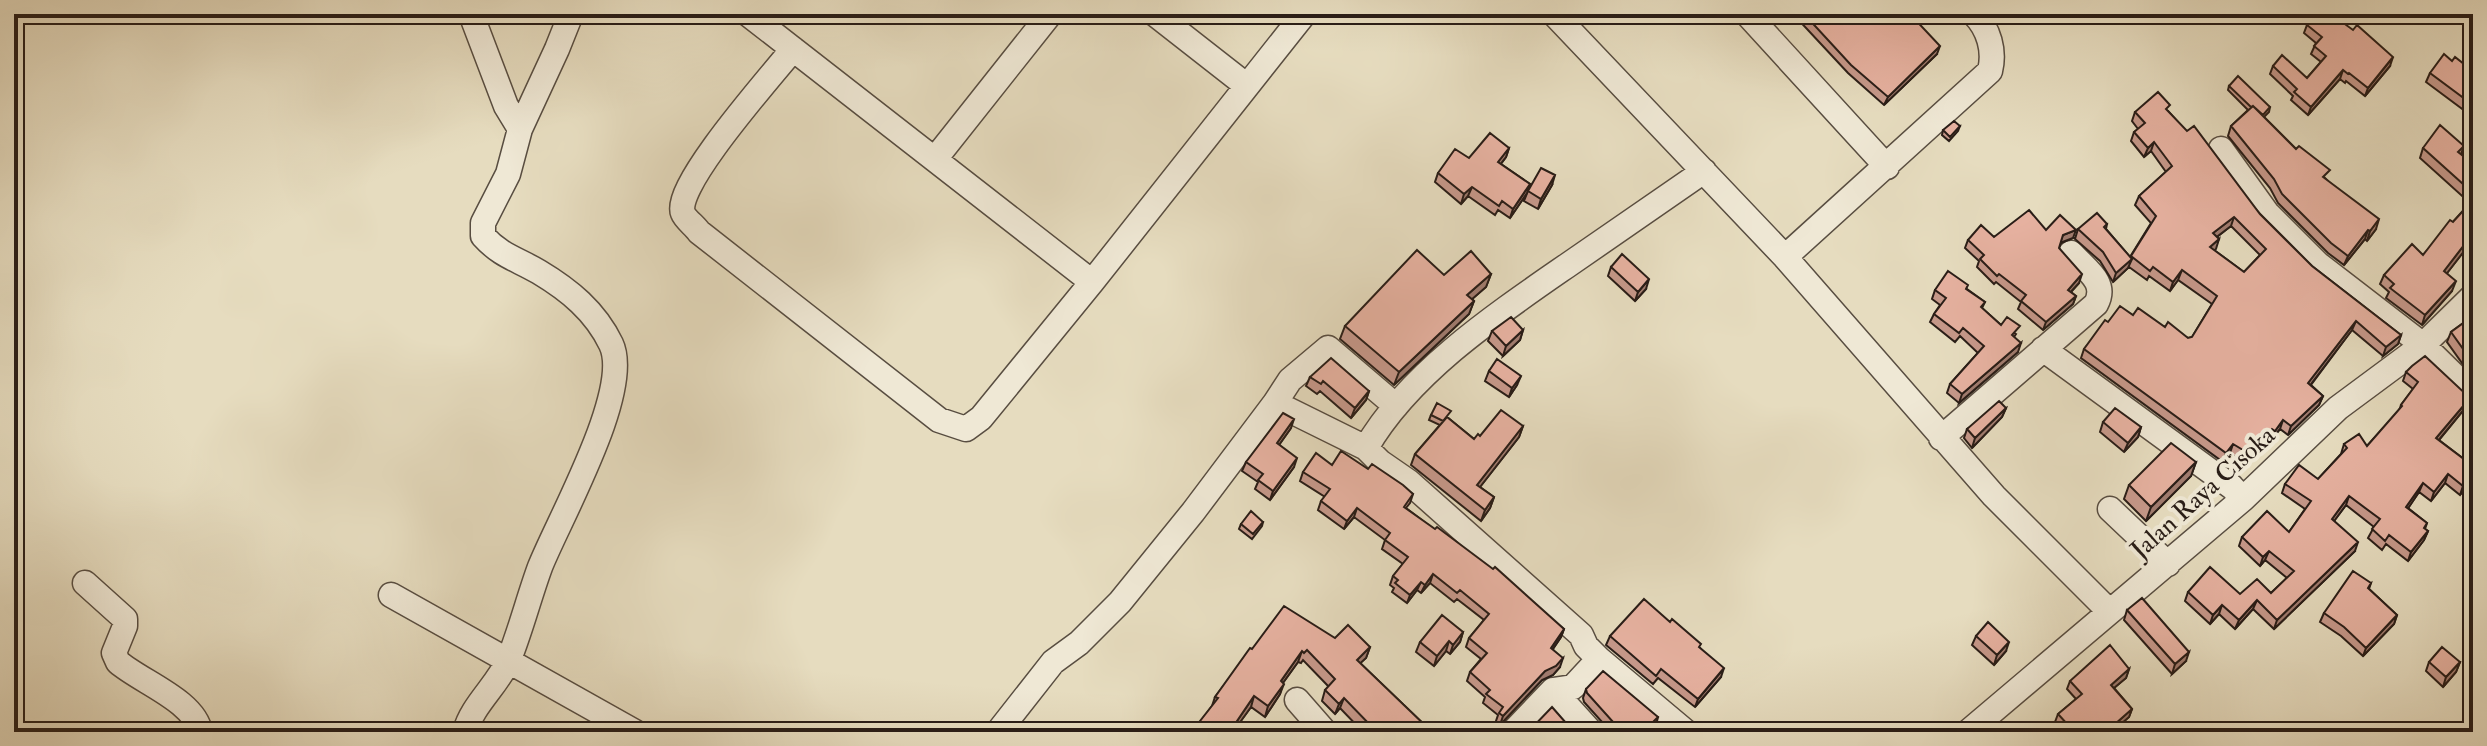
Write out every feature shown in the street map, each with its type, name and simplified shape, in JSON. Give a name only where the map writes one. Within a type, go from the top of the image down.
[{"type":"street","points":[[471,14],[506,106],[520,129]]},
{"type":"street","points":[[465,732],[485,695],[508,663],[540,566],[607,411],[616,372],[612,345],[581,300],[537,270],[501,254],[483,236],[483,223],[508,174],[520,129],[571,14]]},
{"type":"street","points":[[748,14],[1092,282]]},
{"type":"street","points":[[935,159],[1050,14]]},
{"type":"street","points":[[1155,14],[1247,86]]},
{"type":"street","points":[[793,49],[705,158],[688,186],[682,202],[683,213],[699,232],[939,420],[966,429],[981,418],[1092,282],[1304,14]]},
{"type":"street","points":[[1554,14],[1785,257],[1994,496],[2109,611]]},
{"type":"street","points":[[1747,14],[1887,167]]},
{"type":"street","points":[[1785,257],[1990,71],[1993,59],[1991,43],[1974,14]]},
{"type":"street","points":[[2221,149],[2267,213],[2318,264],[2423,345],[2473,394]]},
{"type":"street","points":[[1366,448],[1396,406],[1441,361],[1512,304],[1704,171]]},
{"type":"street","points":[[1941,438],[2096,304],[2101,286],[2071,253]]},
{"type":"street","name":"Jalan Raya Cisoka","points":[[1968,732],[2243,499],[2338,408],[2423,345],[2473,296]]},
{"type":"street","points":[[998,732],[1053,662],[1079,643],[1120,602],[1193,512],[1290,380],[1328,348],[1396,406]]},
{"type":"street","points":[[2043,349],[2154,428],[2243,499]]},
{"type":"street","points":[[1275,403],[1366,448],[1409,482],[1581,635],[1586,646],[1599,659],[1686,732]]},
{"type":"street","points":[[2110,509],[2168,564]]},
{"type":"street","points":[[85,583],[125,619],[114,653],[118,662],[189,710],[199,721],[200,732]]},
{"type":"street","points":[[391,595],[635,732]]},
{"type":"street","points":[[1513,732],[1553,690],[1573,687],[1599,659]]},
{"type":"street","points":[[1553,690],[1591,732]]},
{"type":"street","points":[[1297,700],[1318,730]]},
{"type":"building","points":[[1804,14],[1910,14],[1940,46],[1888,97],[1851,65]]},
{"type":"building","points":[[2317,14],[2331,14],[2353,30],[2357,25],[2393,57],[2368,88],[2343,70],[2311,107],[2273,66],[2282,55],[2307,78],[2326,56],[2314,46],[2322,37],[2307,25]]},
{"type":"building","points":[[2444,54],[2452,61],[2455,57],[2464,64],[2468,59],[2473,63],[2473,105],[2430,73]]},
{"type":"building","points":[[2238,76],[2270,107],[2263,115],[2229,86]]},
{"type":"building","points":[[2158,92],[2170,105],[2166,109],[2187,131],[2194,126],[2260,214],[2312,266],[2401,335],[2386,347],[2356,321],[2308,383],[2323,396],[2291,426],[2283,420],[2264,440],[2259,437],[2248,453],[2233,444],[2226,453],[2084,349],[2105,320],[2108,322],[2120,306],[2133,315],[2138,308],[2165,327],[2168,322],[2188,338],[2192,337],[2217,296],[2182,270],[2173,282],[2153,267],[2150,271],[2131,256],[2156,216],[2139,196],[2172,166],[2154,142],[2148,148],[2134,132],[2145,123],[2135,112]],"holes":[[[2234,217],[2266,249],[2244,272],[2210,247],[2219,239],[2213,233]]]},
{"type":"building","points":[[2253,106],[2296,149],[2299,146],[2330,170],[2323,177],[2379,219],[2348,256],[2282,194],[2274,179],[2231,126]]},
{"type":"building","points":[[1954,121],[1960,126],[1950,137],[1943,130]]},
{"type":"building","points":[[2440,125],[2464,146],[2458,152],[2473,164],[2473,193],[2423,148]]},
{"type":"building","points":[[1490,133],[1509,148],[1498,162],[1530,184],[1513,209],[1502,201],[1499,206],[1472,187],[1464,194],[1438,173],[1455,149],[1469,158]]},
{"type":"building","points":[[1541,168],[1555,175],[1541,199],[1528,191]]},
{"type":"building","points":[[2473,200],[2473,237],[2444,271],[2456,281],[2425,315],[2390,288],[2394,284],[2384,275],[2412,244],[2423,255],[2450,220],[2453,222]]},
{"type":"building","points":[[2029,210],[2046,230],[2060,215],[2076,230],[2063,235],[2059,248],[2082,274],[2068,290],[2076,296],[2046,322],[2021,301],[2026,295],[1999,274],[1997,276],[1980,259],[1984,255],[1968,240],[1981,225],[1994,237]]},
{"type":"building","points":[[2097,213],[2107,224],[2104,227],[2132,259],[2116,273],[2103,252],[2078,229]]},
{"type":"building","points":[[1417,250],[1444,275],[1471,251],[1491,274],[1467,295],[1474,301],[1399,372],[1345,326]]},
{"type":"building","points":[[1622,254],[1649,279],[1638,292],[1611,267]]},
{"type":"building","points":[[1948,271],[1985,302],[1981,307],[2001,325],[2007,317],[2020,326],[2012,335],[2021,343],[1962,394],[1950,384],[1984,346],[1963,328],[1959,333],[1934,314],[1946,298],[1935,290]]},
{"type":"building","points":[[2473,316],[2473,360],[2451,332]]},
{"type":"building","points":[[1511,317],[1523,330],[1506,346],[1492,331]]},
{"type":"building","points":[[2425,356],[2470,398],[2436,438],[2473,466],[2473,473],[2463,486],[2448,474],[2434,492],[2423,483],[2406,507],[2427,523],[2424,528],[2428,531],[2411,552],[2389,535],[2385,541],[2372,529],[2380,519],[2349,496],[2332,519],[2358,542],[2277,620],[2257,600],[2239,620],[2222,605],[2213,615],[2188,592],[2210,567],[2240,594],[2257,579],[2271,593],[2294,571],[2269,551],[2263,557],[2242,537],[2267,511],[2289,532],[2311,501],[2285,484],[2299,465],[2318,479],[2347,448],[2344,444],[2359,434],[2367,446],[2402,406],[2418,382],[2406,372]]},
{"type":"building","points":[[1331,358],[1369,391],[1355,408],[1323,381],[1321,384],[1310,377]]},
{"type":"building","points":[[1497,359],[1521,376],[1512,388],[1489,371]]},
{"type":"building","points":[[1999,401],[2006,408],[1975,438],[1967,429]]},
{"type":"building","points":[[1437,403],[1451,411],[1443,421],[1431,415]]},
{"type":"building","points":[[2115,408],[2141,427],[2128,443],[2103,422]]},
{"type":"building","points":[[1501,410],[1523,426],[1477,485],[1494,497],[1485,510],[1415,454],[1447,417],[1474,439]]},
{"type":"building","points":[[1283,413],[1294,419],[1277,443],[1297,458],[1273,491],[1258,480],[1263,474],[1246,462]]},
{"type":"building","points":[[2171,443],[2196,462],[2151,507],[2129,485]]},
{"type":"building","points":[[1341,451],[1368,469],[1372,464],[1403,485],[1413,494],[1404,507],[1435,529],[1437,527],[1493,569],[1495,567],[1564,629],[1551,648],[1563,658],[1545,671],[1503,716],[1499,713],[1503,707],[1486,694],[1490,690],[1470,672],[1487,653],[1469,638],[1489,614],[1460,590],[1457,593],[1433,574],[1425,585],[1421,582],[1410,595],[1395,583],[1398,580],[1393,576],[1408,557],[1385,540],[1390,533],[1357,508],[1347,521],[1321,501],[1330,489],[1303,472],[1316,453],[1332,465]]},
{"type":"building","points":[[1251,511],[1263,522],[1253,534],[1241,524]]},
{"type":"building","points":[[2353,571],[2371,583],[2368,588],[2397,615],[2366,648],[2324,613]]},
{"type":"building","points":[[2142,598],[2189,652],[2175,664],[2127,610]]},
{"type":"building","points":[[1644,599],[1701,644],[1699,647],[1724,668],[1698,699],[1661,669],[1656,676],[1610,636]]},
{"type":"building","points":[[1284,606],[1335,638],[1348,625],[1370,647],[1357,660],[1432,732],[1373,732],[1375,730],[1344,698],[1339,704],[1325,690],[1335,679],[1307,650],[1302,651],[1281,681],[1284,684],[1268,706],[1254,696],[1235,724],[1246,732],[1193,730],[1250,648]]},
{"type":"building","points":[[1442,615],[1463,632],[1453,645],[1449,641],[1437,656],[1420,642]]},
{"type":"building","points":[[1988,622],[2009,642],[1997,655],[1976,636]]},
{"type":"building","points":[[2110,645],[2129,669],[2111,685],[2132,709],[2106,732],[2069,732],[2066,728],[2069,726],[2058,714],[2082,694],[2070,681]]},
{"type":"building","points":[[2442,647],[2460,662],[2446,677],[2429,662]]},
{"type":"building","points":[[1603,671],[1658,717],[1653,722],[1662,732],[1622,732],[1587,693],[1586,689]]},
{"type":"building","points":[[1552,707],[1574,732],[1528,732]]}]
